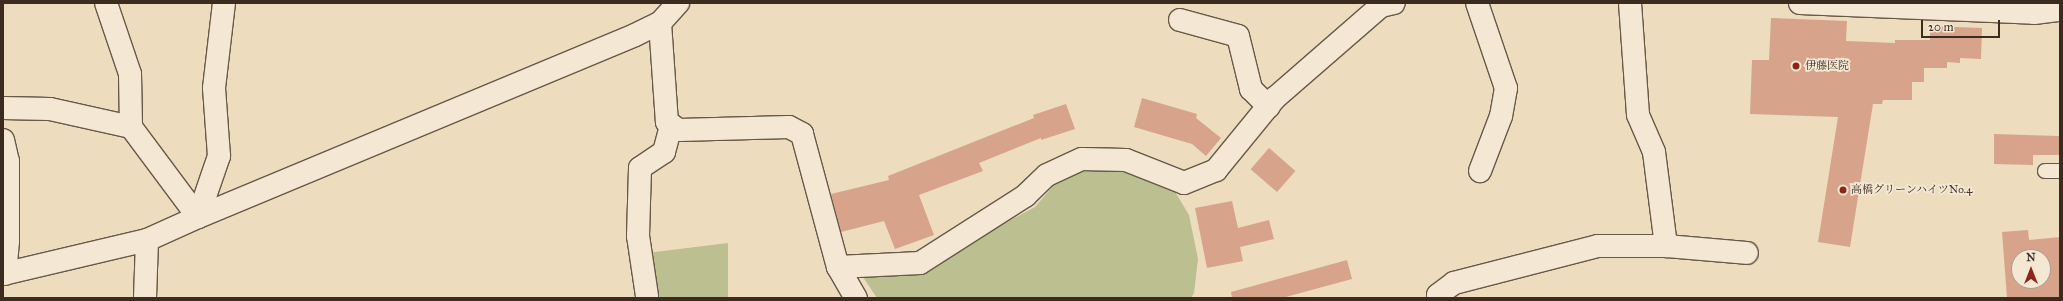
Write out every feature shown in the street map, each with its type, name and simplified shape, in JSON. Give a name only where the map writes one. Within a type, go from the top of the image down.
[{"type":"street","points":[[106,3],[130,74],[132,127],[198,217]]},
{"type":"street","points":[[198,217],[219,156],[214,88],[224,3]]},
{"type":"street","points":[[3,140],[8,161],[8,241],[4,274],[147,240],[198,217],[660,23],[678,3]]},
{"type":"street","points":[[838,267],[920,263],[1025,196],[1047,175],[1082,159],[1126,160],[1184,184],[1216,170],[1275,98],[1360,13],[1394,3]]},
{"type":"street","points":[[1477,3],[1506,88],[1501,116],[1480,171]]},
{"type":"street","points":[[1630,3],[1638,115],[1654,152],[1666,246]]},
{"type":"street","points":[[1800,3],[1966,7],[2034,13],[2060,10]]},
{"type":"street","points":[[1180,20],[1238,36],[1251,89],[1269,107]]},
{"type":"street","points":[[660,23],[667,122],[679,130],[790,127],[802,134],[838,267],[856,298]]},
{"type":"street","points":[[3,108],[50,109],[132,127]]},
{"type":"street","points":[[647,296],[638,236],[640,168],[664,152],[671,125]]},
{"type":"street","points":[[145,298],[147,240]]},
{"type":"street","points":[[1439,298],[1438,295],[1454,283],[1598,246],[1666,246],[1747,253]]},
{"type":"lane","points":[[2045,171],[2060,171]]},
{"type":"green space","points":[[1114,166],[1174,190],[1189,215],[1198,259],[1194,293],[1191,298],[877,298],[861,274],[929,271],[992,230],[1035,207],[1054,185],[1082,170]]},
{"type":"green space","points":[[728,243],[728,298],[653,298],[647,253]]},
{"type":"building","points":[[1771,18],[1847,21],[1846,41],[1895,43],[1895,40],[1930,40],[1930,26],[1982,28],[1981,59],[1960,58],[1960,63],[1947,62],[1947,68],[1924,68],[1924,82],[1912,82],[1912,100],[1883,100],[1882,104],[1873,104],[1850,247],[1818,242],[1838,117],[1750,114],[1752,60],[1769,60]]},
{"type":"building","points":[[1142,98],[1197,114],[1196,118],[1221,138],[1206,156],[1192,144],[1134,127]]},
{"type":"building","points":[[1066,104],[1075,129],[1041,140],[1041,138],[979,163],[983,171],[919,195],[934,235],[895,249],[884,221],[841,232],[831,194],[889,180],[888,176],[1034,118],[1033,115]]},
{"type":"building","points":[[1994,134],[2060,136],[2060,155],[2033,155],[2033,165],[1994,164]]},
{"type":"building","points":[[1269,148],[1295,171],[1277,192],[1251,169]]},
{"type":"building","points":[[1232,201],[1238,228],[1269,220],[1274,239],[1240,247],[1243,261],[1207,268],[1195,208]]},
{"type":"building","points":[[2028,230],[2029,240],[2060,237],[2060,298],[2007,298],[2002,232]]},
{"type":"building","points":[[1347,260],[1352,279],[1282,298],[1232,298],[1231,292]]},
{"type":"place","name":"伊藤医院","points":[[1796,66]]},
{"type":"place","name":"高橋グリーンハイツNo.4","points":[[1843,190]]}]
